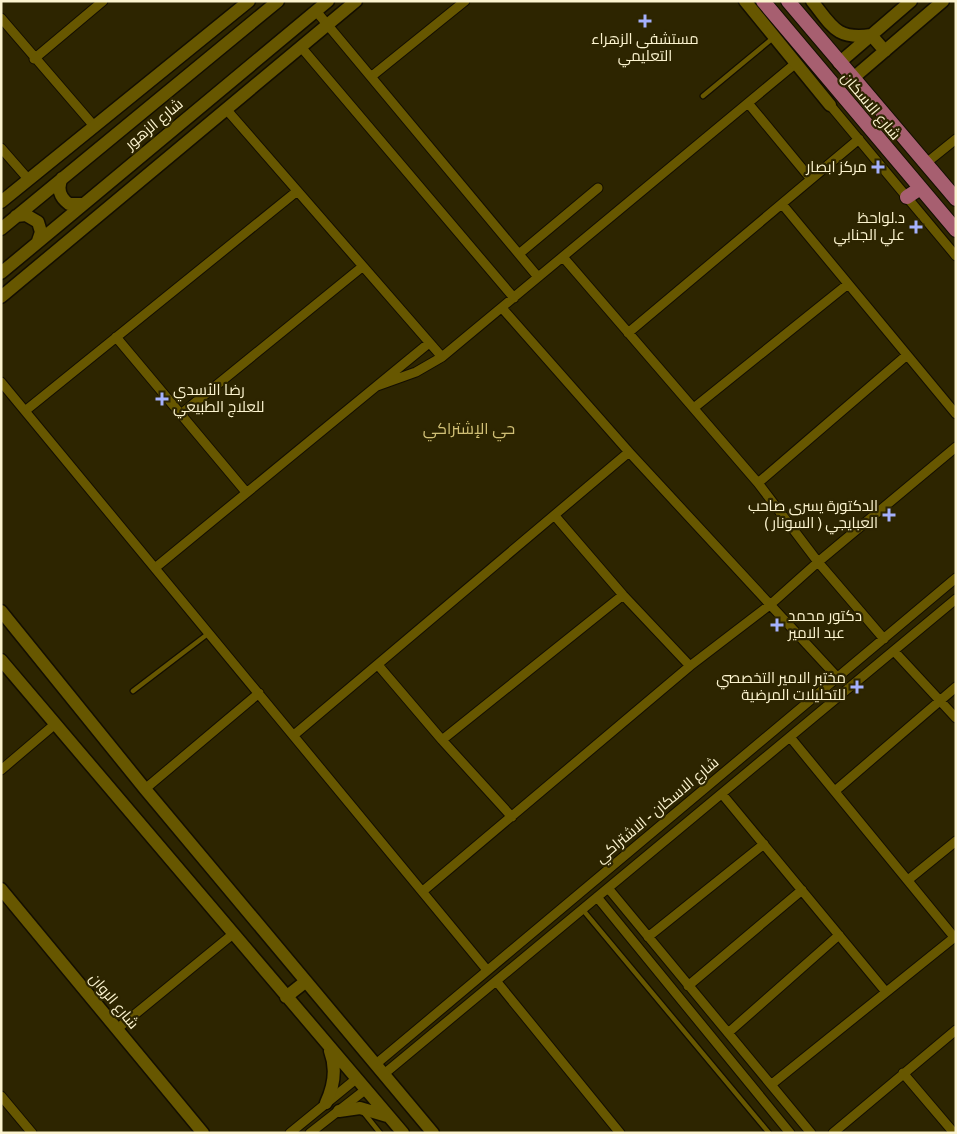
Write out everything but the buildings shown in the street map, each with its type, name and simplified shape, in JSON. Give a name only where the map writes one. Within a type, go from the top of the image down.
[{"type":"main road","points":[[1,202],[249,1]]},
{"type":"main road","name":"شارع الزهور","points":[[1,229],[278,1]]},
{"type":"main road","name":"شارع الزهور","points":[[1,273],[328,1]]},
{"type":"main road","points":[[1,297],[356,1]]},
{"type":"main road","points":[[745,1],[830,105],[842,96]]},
{"type":"main road","name":"شارع الاسكان","points":[[763,1],[956,230]]},
{"type":"main road","name":"شارع الاسكان","points":[[788,1],[852,79],[956,199]]},
{"type":"main road","points":[[812,1],[839,32],[854,37],[871,35]]},
{"type":"main road","points":[[839,63],[911,1]]},
{"type":"main road","points":[[852,79],[943,1]]},
{"type":"main road","points":[[871,35],[885,51]]},
{"type":"main road","points":[[166,69],[178,84]]},
{"type":"main road","points":[[62,178],[59,187],[61,197],[74,205],[84,204]]},
{"type":"main road","points":[[907,197],[919,188]]},
{"type":"main road","points":[[16,216],[26,215],[38,222],[41,232],[38,241]]},
{"type":"main road","points":[[1,611],[145,789],[433,1133]]},
{"type":"main road","points":[[1,660],[54,725],[403,1133]]},
{"type":"main road","name":"شارع الروان","points":[[1,889],[202,1133]]},
{"type":"main road","points":[[286,997],[306,982]]},
{"type":"main road","points":[[326,1044],[331,1054],[334,1074],[326,1103]]},
{"type":"main road","points":[[339,1111],[360,1108],[381,1113],[390,1118]]},
{"type":"street","points":[[34,59],[103,1]]},
{"type":"street","points":[[372,76],[465,1]]},
{"type":"street","points":[[316,11],[329,24],[538,277]]},
{"type":"street","points":[[1,18],[34,59],[94,126]]},
{"type":"street","points":[[301,47],[514,298]]},
{"type":"street","points":[[377,386],[416,372],[442,357],[796,63]]},
{"type":"street","points":[[748,103],[810,178]]},
{"type":"street","points":[[830,105],[956,256]]},
{"type":"street","points":[[226,109],[296,192],[442,357]]},
{"type":"street","points":[[925,164],[956,138]]},
{"type":"street","points":[[628,333],[782,204],[810,178],[859,139]]},
{"type":"street","points":[[1,148],[28,180]]},
{"type":"street","points":[[519,254],[598,188]]},
{"type":"street","points":[[25,410],[296,192]]},
{"type":"street","points":[[782,204],[956,414]]},
{"type":"street","points":[[563,257],[758,482],[818,562],[884,639]]},
{"type":"street","points":[[181,414],[362,267]]},
{"type":"street","points":[[695,408],[848,284]]},
{"type":"street","points":[[502,308],[629,452],[838,678]]},
{"type":"street","points":[[116,337],[246,492]]},
{"type":"street","points":[[155,568],[429,343]]},
{"type":"street","points":[[758,482],[907,356]]},
{"type":"street","points":[[1,382],[294,734],[487,970]]},
{"type":"street","points":[[423,891],[690,666],[771,604],[818,562],[956,447]]},
{"type":"street","points":[[294,734],[629,452]]},
{"type":"street","points":[[555,516],[623,595],[690,666]]},
{"type":"street","name":"شارع الاسكان - الاشتراكي","points":[[376,1064],[956,578]]},
{"type":"street","points":[[442,740],[623,595]]},
{"type":"street","name":"شارع الاسكان - الاشتراكي","points":[[384,1074],[956,599]]},
{"type":"street","points":[[894,651],[956,718]]},
{"type":"street","points":[[378,665],[442,740],[512,817]]},
{"type":"street","points":[[835,791],[956,687]]},
{"type":"street","points":[[145,789],[260,693]]},
{"type":"street","points":[[817,695],[815,702],[817,706],[827,706]]},
{"type":"street","points":[[1,770],[54,725]]},
{"type":"street","points":[[772,1084],[955,936],[790,737]]},
{"type":"street","points":[[722,794],[886,992]]},
{"type":"street","points":[[908,880],[956,842]]},
{"type":"street","points":[[648,937],[764,844]]},
{"type":"street","points":[[608,888],[812,1133]]},
{"type":"street","points":[[688,986],[802,890]]},
{"type":"street","points":[[597,897],[790,1133]]},
{"type":"street","points":[[544,922],[554,934]]},
{"type":"street","points":[[117,1029],[233,934]]},
{"type":"street","points":[[728,1033],[839,935]]},
{"type":"street","points":[[497,982],[620,1133]]},
{"type":"street","points":[[833,1133],[956,1030]]},
{"type":"street","points":[[903,1073],[954,1133]]},
{"type":"street","points":[[290,1133],[356,1079]]},
{"type":"street","points":[[310,1133],[365,1090]]},
{"type":"street","points":[[1,1096],[32,1133]]},
{"type":"lane","points":[[703,96],[774,37]]},
{"type":"lane","points":[[133,690],[209,633]]},
{"type":"lane","points":[[583,910],[769,1133]]},
{"type":"lane","points":[[360,1108],[380,1133]]},
{"type":"place","name":"مستشفى الزهراء التعليمي","points":[[645,21]]},
{"type":"place","name":"مركز ابصار","points":[[878,167]]},
{"type":"place","name":"د.لواحظ علي الجنابي","points":[[916,227]]},
{"type":"place","name":"رضا الأسدي للعلاج الطبيعي","points":[[162,399]]},
{"type":"place","name":"الدكتورة يسرى صاحب العبايجي ( السونار )","points":[[889,515]]},
{"type":"place","name":"دكتور محمد عبد الامير","points":[[777,625]]},
{"type":"place","name":"مختبر الامير التخصصي للتحليلات المرضية","points":[[857,687]]},
{"type":"district","name":"حي الإشتراكي","points":[[469,428]]}]
